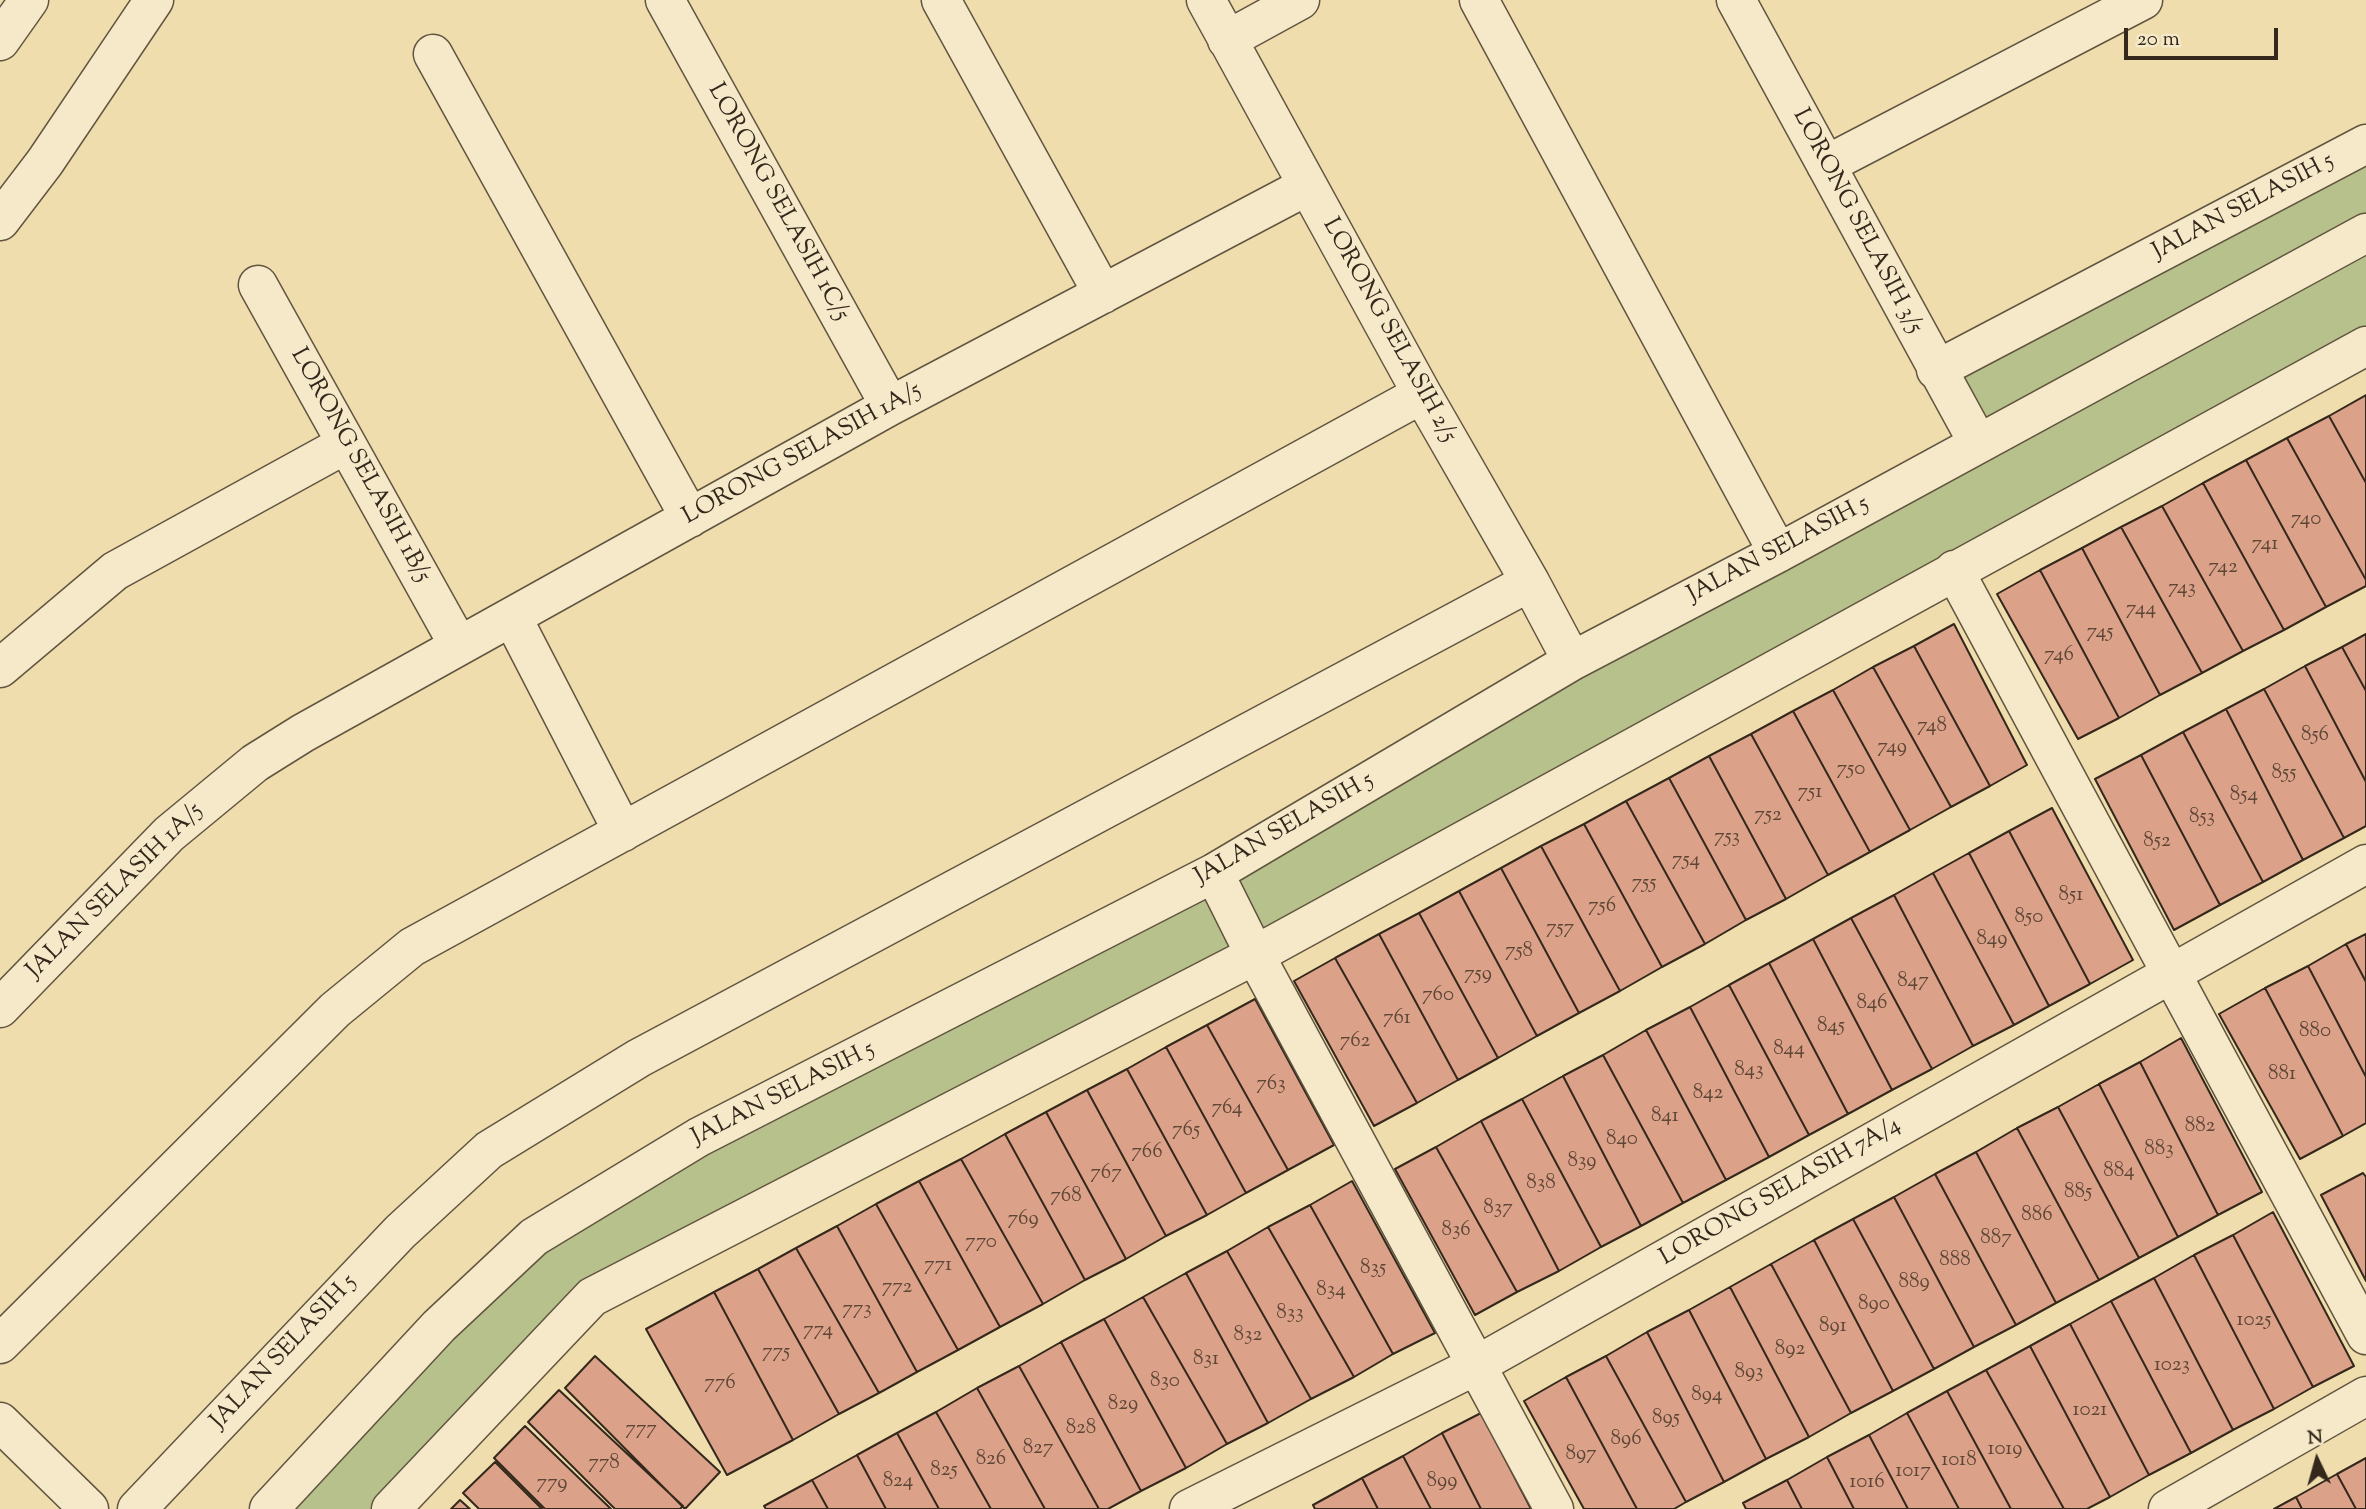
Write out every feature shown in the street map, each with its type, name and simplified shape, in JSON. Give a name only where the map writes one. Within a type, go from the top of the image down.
[{"type":"street","points":[[0,41],[29,0]]},
{"type":"street","name":"LORONG SELASIH 1C/5","points":[[665,0],[890,406]]},
{"type":"street","points":[[941,0],[1102,294]]},
{"type":"street","name":"LORONG SELASIH 2/5","points":[[1206,0],[1572,661]]},
{"type":"street","points":[[1227,40],[1300,0]]},
{"type":"street","points":[[1479,0],[1778,553]]},
{"type":"street","name":"LORONG SELASIH 3/5","points":[[1736,0],[1978,443]]},
{"type":"street","points":[[1826,165],[2143,0]]},
{"type":"street","points":[[0,220],[46,162],[144,4]]},
{"type":"street","points":[[433,54],[690,518]]},
{"type":"street","name":"JALAN SELASIH 5","points":[[1936,370],[2366,144]]},
{"type":"street","name":"LORONG SELASIH 1A/5","points":[[303,733],[890,406],[1307,186]]},
{"type":"street","name":"JALAN SELASIH 5","points":[[269,1509],[439,1326],[534,1237],[699,1137],[1214,873],[1572,661],[1778,553],[2366,233]]},
{"type":"street","name":"LORONG SELASIH 1B/5","points":[[258,285],[459,646]]},
{"type":"street","points":[[391,1509],[592,1297],[1255,955],[2366,346]]},
{"type":"street","points":[[0,1344],[335,1010],[412,947],[1422,394]]},
{"type":"street","points":[[0,668],[115,572],[346,444]]},
{"type":"street","points":[[1954,570],[2366,1335]]},
{"type":"street","name":"JALAN SELASIH 5","points":[[137,1509],[400,1232],[489,1150],[639,1058],[1530,582]]},
{"type":"street","points":[[512,617],[623,832]]},
{"type":"street","name":"JALAN SELASIH 1A/5","points":[[0,1008],[169,834],[255,762],[303,733]]},
{"type":"street","name":"LORONG SELASIH 7A/4","points":[[1189,1509],[1475,1366],[2366,864]]},
{"type":"street","points":[[1214,873],[1255,955],[1554,1509]]},
{"type":"street","points":[[2168,1509],[2366,1396]]},
{"type":"street","points":[[0,1422],[89,1509]]},
{"type":"green space","points":[[2366,144],[2366,346],[592,1297],[391,1509],[269,1509],[534,1237],[1978,443],[1936,370]]},
{"type":"building","points":[[2366,395],[2366,483],[2329,416]]},
{"type":"building","points":[[2329,416],[2366,483],[2366,580],[2287,438]]},
{"type":"building","points":[[2287,438],[2366,580],[2366,586],[2326,607],[2246,460]]},
{"type":"building","points":[[2246,460],[2326,607],[2284,630],[2203,483]]},
{"type":"building","points":[[2203,483],[2284,630],[2243,651],[2162,506]]},
{"type":"building","points":[[2162,506],[2243,651],[2202,673],[2121,527]]},
{"type":"building","points":[[2121,527],[2202,673],[2160,695],[2082,548]]},
{"type":"building","points":[[2082,548],[2160,695],[2119,718],[2040,570]]},
{"type":"building","points":[[2040,570],[2119,718],[2078,739],[1997,594]]},
{"type":"building","points":[[1954,624],[2027,765],[1990,786],[1914,646]]},
{"type":"building","points":[[2366,634],[2366,691],[2342,647]]},
{"type":"building","points":[[1914,646],[1990,786],[1951,807],[1873,667]]},
{"type":"building","points":[[2342,647],[2366,691],[2366,782],[2305,666]]},
{"type":"building","points":[[2305,666],[2366,782],[2366,826],[2344,838],[2264,689]]},
{"type":"building","points":[[1873,667],[1951,807],[1910,830],[1833,690]]},
{"type":"building","points":[[2264,689],[2344,838],[2303,860],[2226,709]]},
{"type":"building","points":[[1833,690],[1910,830],[1870,852],[1793,711]]},
{"type":"building","points":[[2226,709],[2303,860],[2263,882],[2183,732]]},
{"type":"building","points":[[1793,711],[1870,852],[1828,875],[1751,734]]},
{"type":"building","points":[[2183,732],[2263,882],[2220,905],[2141,755]]},
{"type":"building","points":[[1751,734],[1828,875],[1786,899],[1709,756]]},
{"type":"building","points":[[2141,755],[2220,905],[2174,930],[2095,779]]},
{"type":"building","points":[[1709,756],[1786,899],[1746,920],[1669,778]]},
{"type":"building","points":[[1669,778],[1746,920],[1705,944],[1626,801]]},
{"type":"building","points":[[1626,801],[1705,944],[1662,967],[1584,824]]},
{"type":"building","points":[[2052,808],[2133,960],[2090,984],[2009,831]]},
{"type":"building","points":[[1584,824],[1662,967],[1620,991],[1541,846]]},
{"type":"building","points":[[2009,831],[2090,984],[2049,1006],[1969,853]]},
{"type":"building","points":[[1541,846],[1620,991],[1579,1013],[1501,868]]},
{"type":"building","points":[[1969,853],[2049,1006],[2014,1025],[1933,873]]},
{"type":"building","points":[[1501,868],[1579,1013],[1537,1036],[1459,891]]},
{"type":"building","points":[[1933,873],[2014,1025],[1973,1046],[1894,895]]},
{"type":"building","points":[[1459,891],[1537,1036],[1498,1058],[1419,913]]},
{"type":"building","points":[[1894,895],[1973,1046],[1932,1069],[1851,918]]},
{"type":"building","points":[[1419,913],[1498,1058],[1458,1080],[1379,934]]},
{"type":"building","points":[[1851,918],[1932,1069],[1892,1090],[1813,939]]},
{"type":"building","points":[[1379,934],[1458,1080],[1417,1103],[1335,958]]},
{"type":"building","points":[[2366,934],[2366,982],[2346,944]]},
{"type":"building","points":[[1813,939],[1892,1090],[1848,1114],[1769,963]]},
{"type":"building","points":[[2346,944],[2366,982],[2366,1077],[2308,966]]},
{"type":"building","points":[[1335,958],[1417,1103],[1374,1126],[1294,981]]},
{"type":"building","points":[[1769,963],[1848,1114],[1809,1135],[1729,985]]},
{"type":"building","points":[[2308,966],[2366,1077],[2366,1123],[2343,1136],[2265,988]]},
{"type":"building","points":[[1729,985],[1809,1135],[1769,1157],[1690,1007]]},
{"type":"building","points":[[2265,988],[2343,1136],[2300,1159],[2219,1014]]},
{"type":"building","points":[[1255,999],[1334,1145],[1288,1170],[1207,1025]]},
{"type":"building","points":[[1690,1007],[1769,1157],[1726,1180],[1646,1030]]},
{"type":"building","points":[[1207,1025],[1288,1170],[1246,1193],[1166,1047]]},
{"type":"building","points":[[1646,1030],[1726,1180],[1683,1203],[1603,1055]]},
{"type":"building","points":[[2181,1038],[2262,1192],[2218,1215],[2140,1062]]},
{"type":"building","points":[[1166,1047],[1246,1193],[1207,1215],[1127,1069]]},
{"type":"building","points":[[1603,1055],[1683,1203],[1641,1226],[1563,1076]]},
{"type":"building","points":[[2140,1062],[2218,1215],[2178,1237],[2099,1084]]},
{"type":"building","points":[[1127,1069],[1207,1215],[1166,1236],[1087,1090]]},
{"type":"building","points":[[1563,1076],[1641,1226],[1601,1247],[1522,1099]]},
{"type":"building","points":[[2099,1084],[2178,1237],[2139,1258],[2058,1107]]},
{"type":"building","points":[[1087,1090],[1166,1236],[1126,1259],[1046,1112]]},
{"type":"building","points":[[1522,1099],[1601,1247],[1559,1271],[1481,1121]]},
{"type":"building","points":[[2058,1107],[2139,1258],[2099,1280],[2017,1128]]},
{"type":"building","points":[[1046,1112],[1126,1259],[1085,1280],[1005,1134]]},
{"type":"building","points":[[1481,1121],[1559,1271],[1517,1292],[1436,1147]]},
{"type":"building","points":[[2017,1128],[2099,1280],[2056,1303],[1976,1152]]},
{"type":"building","points":[[1005,1134],[1085,1280],[1043,1304],[961,1159]]},
{"type":"building","points":[[1436,1147],[1517,1292],[1475,1315],[1395,1169]]},
{"type":"building","points":[[1976,1152],[2056,1303],[2016,1325],[1935,1174]]},
{"type":"building","points":[[961,1159],[1043,1304],[1000,1327],[919,1181]]},
{"type":"building","points":[[2363,1173],[2366,1177],[2366,1281],[2321,1195]]},
{"type":"building","points":[[1935,1174],[2016,1325],[1974,1347],[1894,1197]]},
{"type":"building","points":[[919,1181],[1000,1327],[958,1350],[876,1204]]},
{"type":"building","points":[[1352,1181],[1435,1333],[1393,1354],[1310,1205]]},
{"type":"building","points":[[1894,1197],[1974,1347],[1934,1369],[1853,1219]]},
{"type":"building","points":[[876,1204],[958,1350],[917,1372],[837,1226]]},
{"type":"building","points":[[1310,1205],[1393,1354],[1354,1377],[1268,1227]]},
{"type":"building","points":[[2273,1212],[2354,1366],[2313,1387],[2233,1235]]},
{"type":"building","points":[[1853,1219],[1934,1369],[1893,1391],[1814,1240]]},
{"type":"building","points":[[837,1226],[917,1372],[879,1393],[796,1248]]},
{"type":"building","points":[[1268,1227],[1354,1377],[1311,1399],[1227,1251]]},
{"type":"building","points":[[2233,1235],[2313,1387],[2274,1409],[2194,1255]]},
{"type":"building","points":[[1814,1240],[1893,1391],[1851,1413],[1771,1264]]},
{"type":"building","points":[[796,1248],[879,1393],[839,1414],[758,1269]]},
{"type":"building","points":[[1227,1251],[1311,1399],[1268,1423],[1186,1273]]},
{"type":"building","points":[[2194,1255],[2274,1409],[2233,1430],[2154,1278]]},
{"type":"building","points":[[1771,1264],[1851,1413],[1809,1437],[1730,1287]]},
{"type":"building","points":[[758,1269],[839,1414],[793,1440],[714,1292]]},
{"type":"building","points":[[1186,1273],[1268,1423],[1227,1444],[1143,1297]]},
{"type":"building","points":[[2154,1278],[2233,1430],[2191,1453],[2111,1301]]},
{"type":"building","points":[[1730,1287],[1809,1437],[1766,1459],[1689,1310]]},
{"type":"building","points":[[714,1292],[793,1440],[727,1475],[646,1329]]},
{"type":"building","points":[[1143,1297],[1227,1444],[1186,1468],[1104,1319]]},
{"type":"building","points":[[2111,1301],[2191,1453],[2149,1475],[2070,1324]]},
{"type":"building","points":[[1689,1310],[1766,1459],[1724,1482],[1647,1332]]},
{"type":"building","points":[[1104,1319],[1186,1468],[1141,1491],[1061,1342]]},
{"type":"building","points":[[2070,1324],[2149,1475],[2110,1497],[2030,1346]]},
{"type":"building","points":[[1647,1332],[1724,1482],[1686,1502],[1606,1356]]},
{"type":"building","points":[[1061,1342],[1141,1491],[1108,1509],[1099,1509],[1019,1366]]},
{"type":"building","points":[[2030,1346],[2110,1497],[2087,1509],[2064,1509],[1986,1370]]},
{"type":"building","points":[[595,1356],[720,1472],[685,1509],[565,1388]]},
{"type":"building","points":[[1606,1356],[1686,1502],[1674,1509],[1637,1509],[1566,1377]]},
{"type":"building","points":[[1019,1366],[1099,1509],[1045,1509],[977,1388]]},
{"type":"building","points":[[1986,1370],[2064,1509],[2011,1509],[1947,1391]]},
{"type":"building","points":[[1566,1377],[1637,1509],[1584,1509],[1524,1401]]},
{"type":"building","points":[[977,1388],[1045,1509],[991,1509],[936,1412]]},
{"type":"building","points":[[559,1390],[683,1506],[680,1509],[615,1509],[528,1422]]},
{"type":"building","points":[[1947,1391],[2011,1509],[1959,1509],[1907,1413]]},
{"type":"building","points":[[936,1412],[991,1509],[939,1509],[897,1433]]},
{"type":"building","points":[[1481,1413],[1531,1509],[1481,1509],[1442,1433]]},
{"type":"building","points":[[1907,1413],[1959,1509],[1908,1509],[1869,1435]]},
{"type":"building","points":[[525,1426],[611,1509],[545,1509],[494,1458]]},
{"type":"building","points":[[897,1433],[939,1509],[886,1509],[857,1455]]},
{"type":"building","points":[[1442,1433],[1481,1509],[1431,1509],[1403,1456]]},
{"type":"building","points":[[1869,1435],[1908,1509],[1854,1509],[1827,1457]]},
{"type":"building","points":[[857,1455],[886,1509],[828,1509],[812,1480]]},
{"type":"building","points":[[1403,1456],[1431,1509],[1378,1509],[1362,1478]]},
{"type":"building","points":[[1827,1457],[1854,1509],[1802,1509],[1787,1480]]},
{"type":"building","points":[[2366,1458],[2366,1509],[2356,1509],[2337,1474]]},
{"type":"building","points":[[495,1462],[542,1509],[479,1509],[463,1493]]},
{"type":"building","points":[[2337,1474],[2356,1509],[2302,1509],[2296,1497]]},
{"type":"building","points":[[1362,1478],[1378,1509],[1315,1509],[1313,1505]]},
{"type":"building","points":[[812,1480],[828,1509],[766,1509],[764,1506]]},
{"type":"building","points":[[1787,1480],[1802,1509],[1746,1509],[1743,1503]]},
{"type":"building","points":[[2296,1497],[2302,1509],[2274,1509]]},
{"type":"building","points":[[460,1500],[470,1509],[451,1509]]}]
